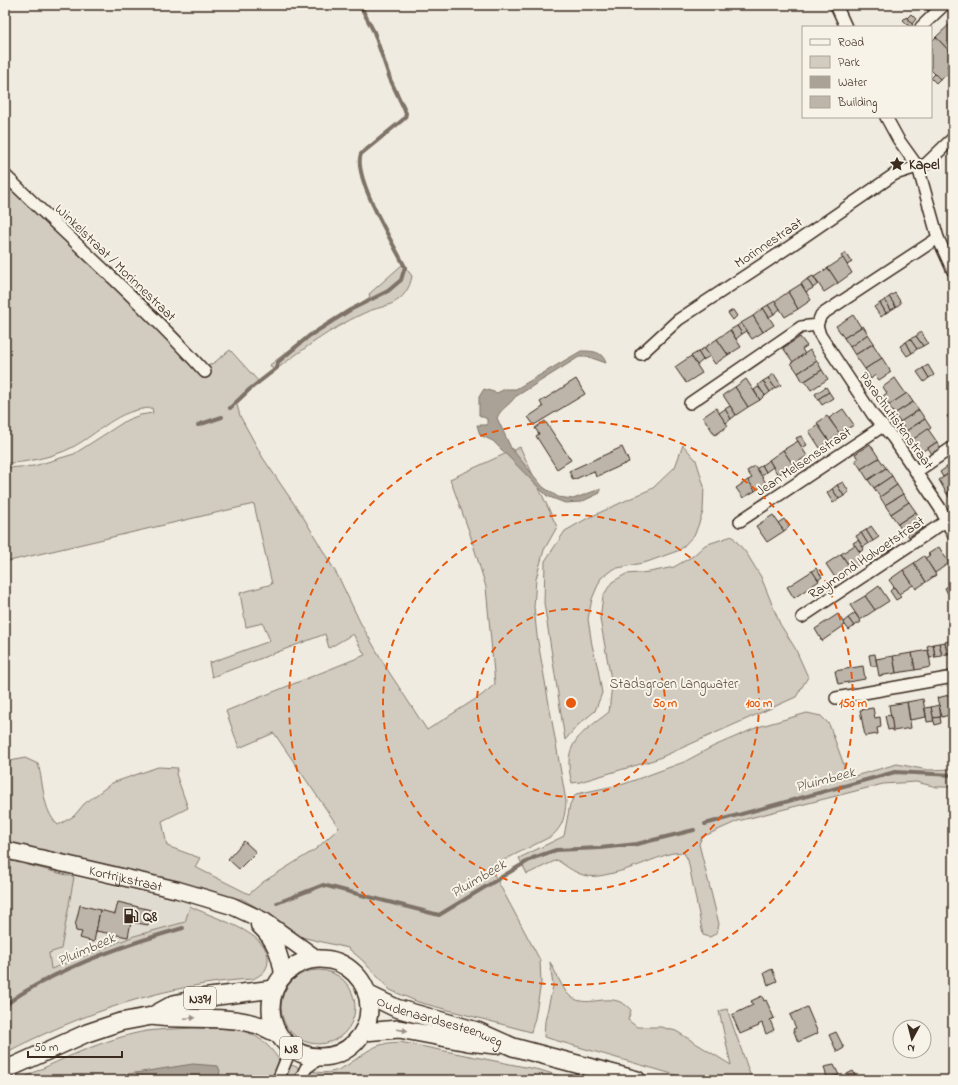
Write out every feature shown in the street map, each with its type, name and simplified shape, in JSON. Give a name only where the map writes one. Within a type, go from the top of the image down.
[{"type":"main road","name":"Kortrijkstraat","points":[[5,850],[178,890],[214,900],[264,921],[317,959]]},
{"type":"main road","name":"Kortrijkstraat","points":[[245,912],[273,941],[278,950],[283,974]]},
{"type":"main road","name":"N8","points":[[317,959],[330,960],[343,964],[354,972],[362,982],[367,994],[369,1007],[368,1020],[364,1032],[356,1042],[345,1051],[333,1056],[320,1058],[307,1056],[291,1048],[276,1032],[270,1011],[274,989],[283,974],[302,962],[317,959]]},
{"type":"main road","name":"N391","points":[[5,1070],[87,1033],[120,1022],[152,1016],[174,1004],[201,998],[274,989]]},
{"type":"main road","name":"Oudenaardsesteenweg","points":[[367,994],[396,1008],[477,1031],[514,1047],[637,1080]]},
{"type":"main road","name":"N391","points":[[152,1016],[173,1019],[236,1019],[263,1025],[276,1032]]},
{"type":"main road","name":"Oudenaardsesteenweg","points":[[364,1032],[399,1029],[468,1042],[514,1047]]},
{"type":"street","points":[[836,5],[846,26]]},
{"type":"street","points":[[922,26],[944,5]]},
{"type":"street","points":[[887,118],[898,139],[918,167],[938,238],[953,271]]},
{"type":"street","name":"Morinnestraat","points":[[641,354],[678,320],[789,247],[895,174],[926,164],[953,138]]},
{"type":"street","name":"Winkelstraat / Morinnestraat","points":[[5,175],[68,237],[124,288],[205,372]]},
{"type":"street","points":[[690,402],[801,327],[817,325],[821,314],[938,238]]},
{"type":"street","name":"Parachutistenstraat","points":[[817,325],[820,335],[861,397],[916,472],[953,534]]},
{"type":"street","name":"Jean Melsensstraat","points":[[740,521],[883,426]]},
{"type":"street","points":[[916,472],[953,447]]},
{"type":"street","name":"Raymond Holvoetstraat","points":[[802,617],[946,521]]},
{"type":"street","points":[[836,698],[953,677]]},
{"type":"street","points":[[278,1080],[291,1048]]},
{"type":"street","points":[[300,1080],[306,1068],[320,1058]]},
{"type":"shaded area","points":[[74,877],[191,903],[185,922],[134,936],[50,969],[49,953],[61,949]]},
{"type":"green space","points":[[5,179],[206,367],[230,350],[259,382],[238,400],[237,405],[240,416],[263,458],[305,520],[339,578],[360,622],[387,669],[427,730],[482,695],[495,684],[486,587],[469,531],[450,479],[520,447],[557,527],[544,550],[536,579],[534,607],[537,636],[566,801],[563,821],[559,829],[552,836],[490,867],[540,960],[541,983],[531,1032],[418,1002],[390,990],[362,960],[348,948],[297,936],[278,920],[242,899],[223,898],[5,846],[5,762],[25,758],[38,764],[46,804],[53,819],[58,825],[74,816],[84,804],[112,783],[158,767],[178,768],[176,774],[188,808],[162,821],[167,846],[200,858],[195,867],[249,894],[263,882],[316,849],[339,828],[274,733],[239,748],[226,711],[365,655],[353,634],[329,648],[325,634],[212,677],[209,663],[270,641],[263,623],[246,627],[240,593],[272,584],[254,504],[5,562],[5,468],[34,466],[74,454],[127,420],[140,415],[153,413],[152,408],[140,409],[119,417],[71,448],[48,457],[29,461],[5,463]]},
{"type":"green space","points":[[403,264],[412,276],[408,289],[399,299],[388,305],[365,312],[339,326],[274,371],[270,365],[297,344],[370,297],[369,294]]},
{"type":"green space","points":[[683,445],[696,460],[704,486],[703,512],[695,534],[680,550],[647,562],[613,569],[601,578],[592,599],[588,619],[602,693],[595,711],[578,725],[565,740],[544,603],[545,561],[565,531],[588,518],[653,488],[675,467]]},
{"type":"green space","name":"Stadsgroen Langwater","points":[[732,536],[747,554],[761,577],[780,624],[795,648],[808,677],[796,697],[657,759],[580,782],[572,783],[569,769],[571,749],[582,734],[609,712],[612,685],[600,619],[603,596],[612,582],[626,574],[650,572],[674,567],[693,556],[705,545]]},
{"type":"green space","points":[[807,713],[821,716],[829,724],[844,765],[844,779],[897,764],[928,770],[953,769],[953,787],[937,787],[916,782],[883,784],[738,821],[702,837],[699,844],[719,924],[717,933],[710,937],[703,935],[688,860],[684,853],[668,854],[601,876],[587,876],[579,874],[557,860],[527,874],[519,858],[564,836],[570,804],[576,794],[624,784],[684,762],[712,747],[758,727]]},
{"type":"green space","points":[[5,859],[74,877],[61,949],[49,953],[51,969],[134,936],[185,922],[190,906],[238,927],[260,942],[267,951],[268,962],[266,968],[261,974],[253,979],[189,987],[125,1003],[63,1026],[5,1053],[5,956],[8,948],[5,944]]},
{"type":"green space","points":[[550,962],[566,992],[573,998],[581,1001],[615,1000],[623,1003],[631,1010],[628,1020],[637,1027],[661,1027],[676,1031],[731,1065],[719,1011],[727,1009],[752,1080],[730,1080],[721,1076],[720,1080],[693,1080],[544,1037],[545,1021],[553,986]]},
{"type":"green space","points":[[318,970],[339,976],[349,986],[355,1007],[349,1028],[339,1038],[318,1044],[297,1038],[287,1028],[281,1007],[287,986],[297,976]]},
{"type":"green space","points":[[164,1029],[231,1029],[252,1034],[270,1048],[279,1060],[272,1080],[218,1080],[220,1077],[129,1074],[112,1080],[19,1080],[99,1044],[132,1034]]},
{"type":"green space","points":[[400,1042],[540,1070],[573,1080],[307,1080],[312,1071],[323,1073],[333,1071],[342,1068],[375,1047],[386,1043]]},
{"type":"green space","points":[[291,1065],[300,1068],[295,1080],[284,1080]]},
{"type":"water","points":[[581,351],[596,352],[602,356],[606,363],[589,357],[579,357],[515,397],[497,418],[511,448],[543,487],[558,497],[573,499],[600,489],[600,493],[581,502],[565,503],[547,496],[493,441],[480,435],[477,425],[487,425],[487,419],[479,415],[479,397],[484,389],[497,393],[505,389],[516,389]]},
{"type":"water","points":[[193,1064],[218,1066],[220,1071],[218,1080],[112,1080],[129,1074]]},
{"type":"building","points":[[922,5],[934,5],[928,11]]},
{"type":"building","points":[[911,14],[916,19],[912,24],[907,18]]},
{"type":"building","points":[[906,17],[913,25],[909,26],[903,20]]},
{"type":"building","points":[[953,21],[953,53],[952,54],[936,37]]},
{"type":"building","points":[[936,37],[953,55],[953,62],[947,66],[950,69],[950,73],[940,79],[932,71],[932,41]]},
{"type":"building","points":[[935,74],[940,79],[936,83],[932,77]]},
{"type":"building","points":[[846,253],[852,262],[847,265],[841,256]]},
{"type":"building","points":[[843,258],[852,273],[838,283],[828,268]]},
{"type":"building","points":[[828,268],[838,283],[824,292],[814,277]]},
{"type":"building","points":[[813,276],[818,284],[813,288],[807,279]]},
{"type":"building","points":[[807,279],[813,288],[806,292],[801,284]]},
{"type":"building","points":[[801,284],[811,300],[798,309],[788,292]]},
{"type":"building","points":[[788,292],[798,309],[785,317],[775,301]]},
{"type":"building","points":[[895,293],[901,303],[896,307],[889,297]]},
{"type":"building","points":[[889,297],[896,307],[891,310],[885,300]]},
{"type":"building","points":[[885,300],[891,310],[886,313],[880,303]]},
{"type":"building","points":[[775,301],[780,309],[774,314],[768,305]]},
{"type":"building","points":[[880,303],[886,313],[881,317],[874,307]]},
{"type":"building","points":[[768,305],[774,314],[769,317],[763,308]]},
{"type":"building","points":[[763,308],[774,325],[763,332],[753,316]]},
{"type":"building","points":[[733,310],[737,316],[733,320],[728,313]]},
{"type":"building","points":[[853,315],[861,327],[844,338],[836,326]]},
{"type":"building","points":[[753,316],[763,332],[752,339],[741,323]]},
{"type":"building","points":[[741,323],[747,331],[742,334],[737,326]]},
{"type":"building","points":[[737,326],[742,334],[736,339],[730,330]]},
{"type":"building","points":[[863,326],[868,334],[850,347],[844,338]]},
{"type":"building","points":[[730,330],[741,347],[728,355],[717,339]]},
{"type":"building","points":[[921,332],[928,343],[923,346],[916,336]]},
{"type":"building","points":[[868,334],[874,343],[855,355],[850,347]]},
{"type":"building","points":[[916,336],[923,346],[917,349],[910,339]]},
{"type":"building","points":[[800,337],[807,346],[802,349],[805,354],[793,362],[783,348]]},
{"type":"building","points":[[717,339],[728,355],[715,364],[704,348]]},
{"type":"building","points":[[910,339],[917,349],[912,353],[906,342]]},
{"type":"building","points":[[906,342],[912,353],[907,356],[900,346]]},
{"type":"building","points":[[873,344],[882,358],[865,369],[855,355]]},
{"type":"building","points":[[704,348],[710,356],[703,360],[698,352]]},
{"type":"building","points":[[810,350],[817,361],[798,373],[791,363]]},
{"type":"building","points":[[698,352],[703,360],[697,365],[691,356]]},
{"type":"building","points":[[691,356],[702,373],[686,383],[675,367]]},
{"type":"building","points":[[882,358],[891,372],[879,380],[875,375],[871,379],[865,369]]},
{"type":"building","points":[[817,361],[822,370],[803,382],[798,373]]},
{"type":"building","points":[[928,365],[934,375],[929,378],[923,368]]},
{"type":"building","points":[[923,368],[929,378],[924,382],[917,372]]},
{"type":"building","points":[[822,370],[828,379],[811,390],[805,381]]},
{"type":"building","points":[[774,374],[781,385],[775,388],[768,378]]},
{"type":"building","points":[[768,378],[775,388],[770,392],[763,381]]},
{"type":"building","points":[[895,378],[906,394],[889,405],[883,396],[887,393],[883,387]]},
{"type":"building","points":[[576,379],[585,394],[534,425],[528,417],[543,407],[540,402]]},
{"type":"building","points":[[746,379],[760,400],[748,407],[735,387]]},
{"type":"building","points":[[763,381],[770,392],[765,396],[758,385]]},
{"type":"building","points":[[735,387],[748,407],[736,415],[723,395]]},
{"type":"building","points":[[758,387],[765,395],[760,400],[754,390]]},
{"type":"building","points":[[826,387],[829,392],[818,399],[815,394]]},
{"type":"building","points":[[829,392],[833,398],[822,405],[818,399]]},
{"type":"building","points":[[907,393],[913,402],[894,414],[889,405]]},
{"type":"building","points":[[913,402],[919,410],[900,422],[894,414]]},
{"type":"building","points":[[730,406],[736,415],[731,419],[725,409]]},
{"type":"building","points":[[716,408],[728,426],[715,435],[703,417]]},
{"type":"building","points":[[725,409],[731,419],[726,423],[719,413]]},
{"type":"building","points":[[843,409],[854,425],[839,433],[829,418]]},
{"type":"building","points":[[919,410],[925,419],[906,431],[900,422]]},
{"type":"building","points":[[952,413],[953,414],[953,425],[947,416]]},
{"type":"building","points":[[827,416],[840,434],[829,441],[817,423]]},
{"type":"building","points":[[925,419],[931,428],[912,440],[906,431]]},
{"type":"building","points":[[545,421],[571,460],[557,469],[536,436],[539,434],[535,428]]},
{"type":"building","points":[[818,425],[829,441],[820,448],[809,431]]},
{"type":"building","points":[[928,429],[937,442],[920,453],[912,440]]},
{"type":"building","points":[[801,436],[807,445],[802,448],[796,438]]},
{"type":"building","points":[[798,441],[807,456],[793,465],[783,450]]},
{"type":"building","points":[[937,442],[941,449],[932,454],[928,448]]},
{"type":"building","points":[[870,444],[879,458],[861,469],[855,460],[858,459],[855,454]]},
{"type":"building","points":[[622,447],[629,462],[596,477],[594,471],[573,480],[569,471]]},
{"type":"building","points":[[783,450],[793,465],[778,475],[769,460]]},
{"type":"building","points":[[879,458],[886,468],[868,480],[861,469]]},
{"type":"building","points":[[769,460],[773,467],[766,472],[762,465]]},
{"type":"building","points":[[951,464],[953,471],[943,477],[940,472]]},
{"type":"building","points":[[762,465],[766,472],[761,476],[756,469]]},
{"type":"building","points":[[755,466],[766,483],[755,491],[748,480],[752,478],[747,471]]},
{"type":"building","points":[[886,468],[892,476],[874,488],[868,480]]},
{"type":"building","points":[[953,471],[953,490],[947,494],[939,480]]},
{"type":"building","points":[[892,476],[897,485],[880,497],[874,488]]},
{"type":"building","points":[[748,480],[755,491],[743,498],[736,488]]},
{"type":"building","points":[[843,482],[849,492],[844,496],[837,485]]},
{"type":"building","points":[[837,485],[844,496],[839,499],[832,489]]},
{"type":"building","points":[[897,485],[903,494],[885,505],[880,497]]},
{"type":"building","points":[[832,489],[839,499],[833,503],[827,493]]},
{"type":"building","points":[[953,490],[953,502],[947,494]]},
{"type":"building","points":[[903,494],[909,502],[891,514],[885,505]]},
{"type":"building","points":[[909,502],[916,512],[898,524],[891,514]]},
{"type":"building","points":[[916,512],[925,526],[909,537],[906,532],[904,534],[898,524]]},
{"type":"building","points":[[773,515],[784,531],[767,542],[756,526]]},
{"type":"building","points":[[784,519],[789,527],[784,531],[778,523]]},
{"type":"building","points":[[871,526],[879,537],[873,541],[866,530]]},
{"type":"building","points":[[866,530],[873,541],[868,544],[861,533]]},
{"type":"building","points":[[861,533],[868,544],[863,547],[856,536]]},
{"type":"building","points":[[858,540],[864,549],[860,552],[853,543]]},
{"type":"building","points":[[855,545],[865,560],[851,569],[841,554]]},
{"type":"building","points":[[939,547],[949,563],[935,573],[925,558],[930,555],[928,554]]},
{"type":"building","points":[[841,554],[851,569],[836,579],[826,564]]},
{"type":"building","points":[[924,556],[936,575],[926,582],[914,563]]},
{"type":"building","points":[[914,563],[926,582],[916,589],[903,570]]},
{"type":"building","points":[[816,568],[822,577],[818,580],[812,571]]},
{"type":"building","points":[[903,570],[913,585],[899,594],[889,580]]},
{"type":"building","points":[[812,571],[819,581],[794,598],[787,587]]},
{"type":"building","points":[[953,583],[953,590],[948,594],[945,588]]},
{"type":"building","points":[[879,586],[889,601],[875,610],[865,596]]},
{"type":"building","points":[[894,587],[901,597],[896,600],[890,591]]},
{"type":"building","points":[[865,596],[875,610],[860,620],[850,605]]},
{"type":"building","points":[[855,613],[861,622],[854,626],[848,618]]},
{"type":"building","points":[[838,614],[845,625],[822,641],[815,629]]},
{"type":"building","points":[[848,618],[854,626],[849,630],[843,622]]},
{"type":"building","points":[[952,640],[953,653],[947,654],[945,642]]},
{"type":"building","points":[[945,642],[947,654],[942,656],[939,643]]},
{"type":"building","points":[[939,643],[942,656],[935,657],[933,644]]},
{"type":"building","points":[[933,644],[935,657],[930,658],[927,646]]},
{"type":"building","points":[[928,650],[931,667],[915,670],[912,653]]},
{"type":"building","points":[[912,653],[915,670],[896,673],[893,656]]},
{"type":"building","points":[[875,654],[877,666],[871,666],[869,655]]},
{"type":"building","points":[[893,656],[896,673],[879,676],[876,659]]},
{"type":"building","points":[[863,666],[865,679],[838,684],[835,671]]},
{"type":"building","points":[[953,694],[953,714],[942,717],[937,698]]},
{"type":"building","points":[[923,699],[926,717],[910,720],[907,702]]},
{"type":"building","points":[[907,702],[911,728],[893,731],[889,705]]},
{"type":"building","points":[[939,705],[941,717],[933,718],[931,707]]},
{"type":"building","points":[[931,707],[934,721],[927,722],[925,708]]},
{"type":"building","points":[[873,708],[875,718],[880,717],[881,727],[877,728],[878,734],[865,736],[860,710]]},
{"type":"building","points":[[891,715],[893,729],[888,730],[885,716]]},
{"type":"building","points":[[940,717],[941,723],[935,725],[933,718]]},
{"type":"building","points":[[244,841],[256,852],[239,869],[228,859]]},
{"type":"building","points":[[118,902],[151,910],[148,925],[131,922],[128,937],[96,931],[100,910],[115,914]]},
{"type":"building","points":[[80,905],[100,910],[94,942],[80,938],[82,932],[76,931],[75,926]]},
{"type":"building","points":[[772,969],[777,981],[768,985],[764,973]]},
{"type":"building","points":[[762,996],[764,1001],[766,1000],[774,1018],[770,1020],[774,1030],[766,1034],[762,1023],[758,1025],[759,1026],[740,1034],[732,1015],[753,1005],[751,1001]]},
{"type":"building","points":[[807,1007],[818,1033],[798,1042],[793,1029],[796,1028],[790,1015]]},
{"type":"building","points":[[836,1032],[844,1048],[837,1052],[829,1035]]},
{"type":"building","points":[[834,1065],[839,1075],[827,1078],[824,1067]]},
{"type":"building","points":[[853,1071],[858,1080],[850,1080],[847,1074]]},
{"type":"waterway","points":[[230,408],[250,389],[277,368],[278,362],[309,336],[350,310],[388,291],[401,280],[405,267],[368,194],[360,164],[361,154],[405,118],[406,113],[390,79],[374,32],[361,7]]},
{"type":"waterway","points":[[198,425],[222,417]]},
{"type":"waterway","name":"Pluimbeek","points":[[705,824],[895,772],[953,775]]},
{"type":"waterway","name":"Pluimbeek","points":[[277,903],[323,885],[439,915],[533,858],[556,850],[600,848],[637,844],[694,830]]},
{"type":"waterway","name":"Pluimbeek","points":[[5,1006],[25,991],[55,975],[91,959],[127,945],[183,928]]},
{"type":"place","name":"Kapel","points":[[897,164]]},
{"type":"place","name":"Q8","points":[[131,916]]}]
